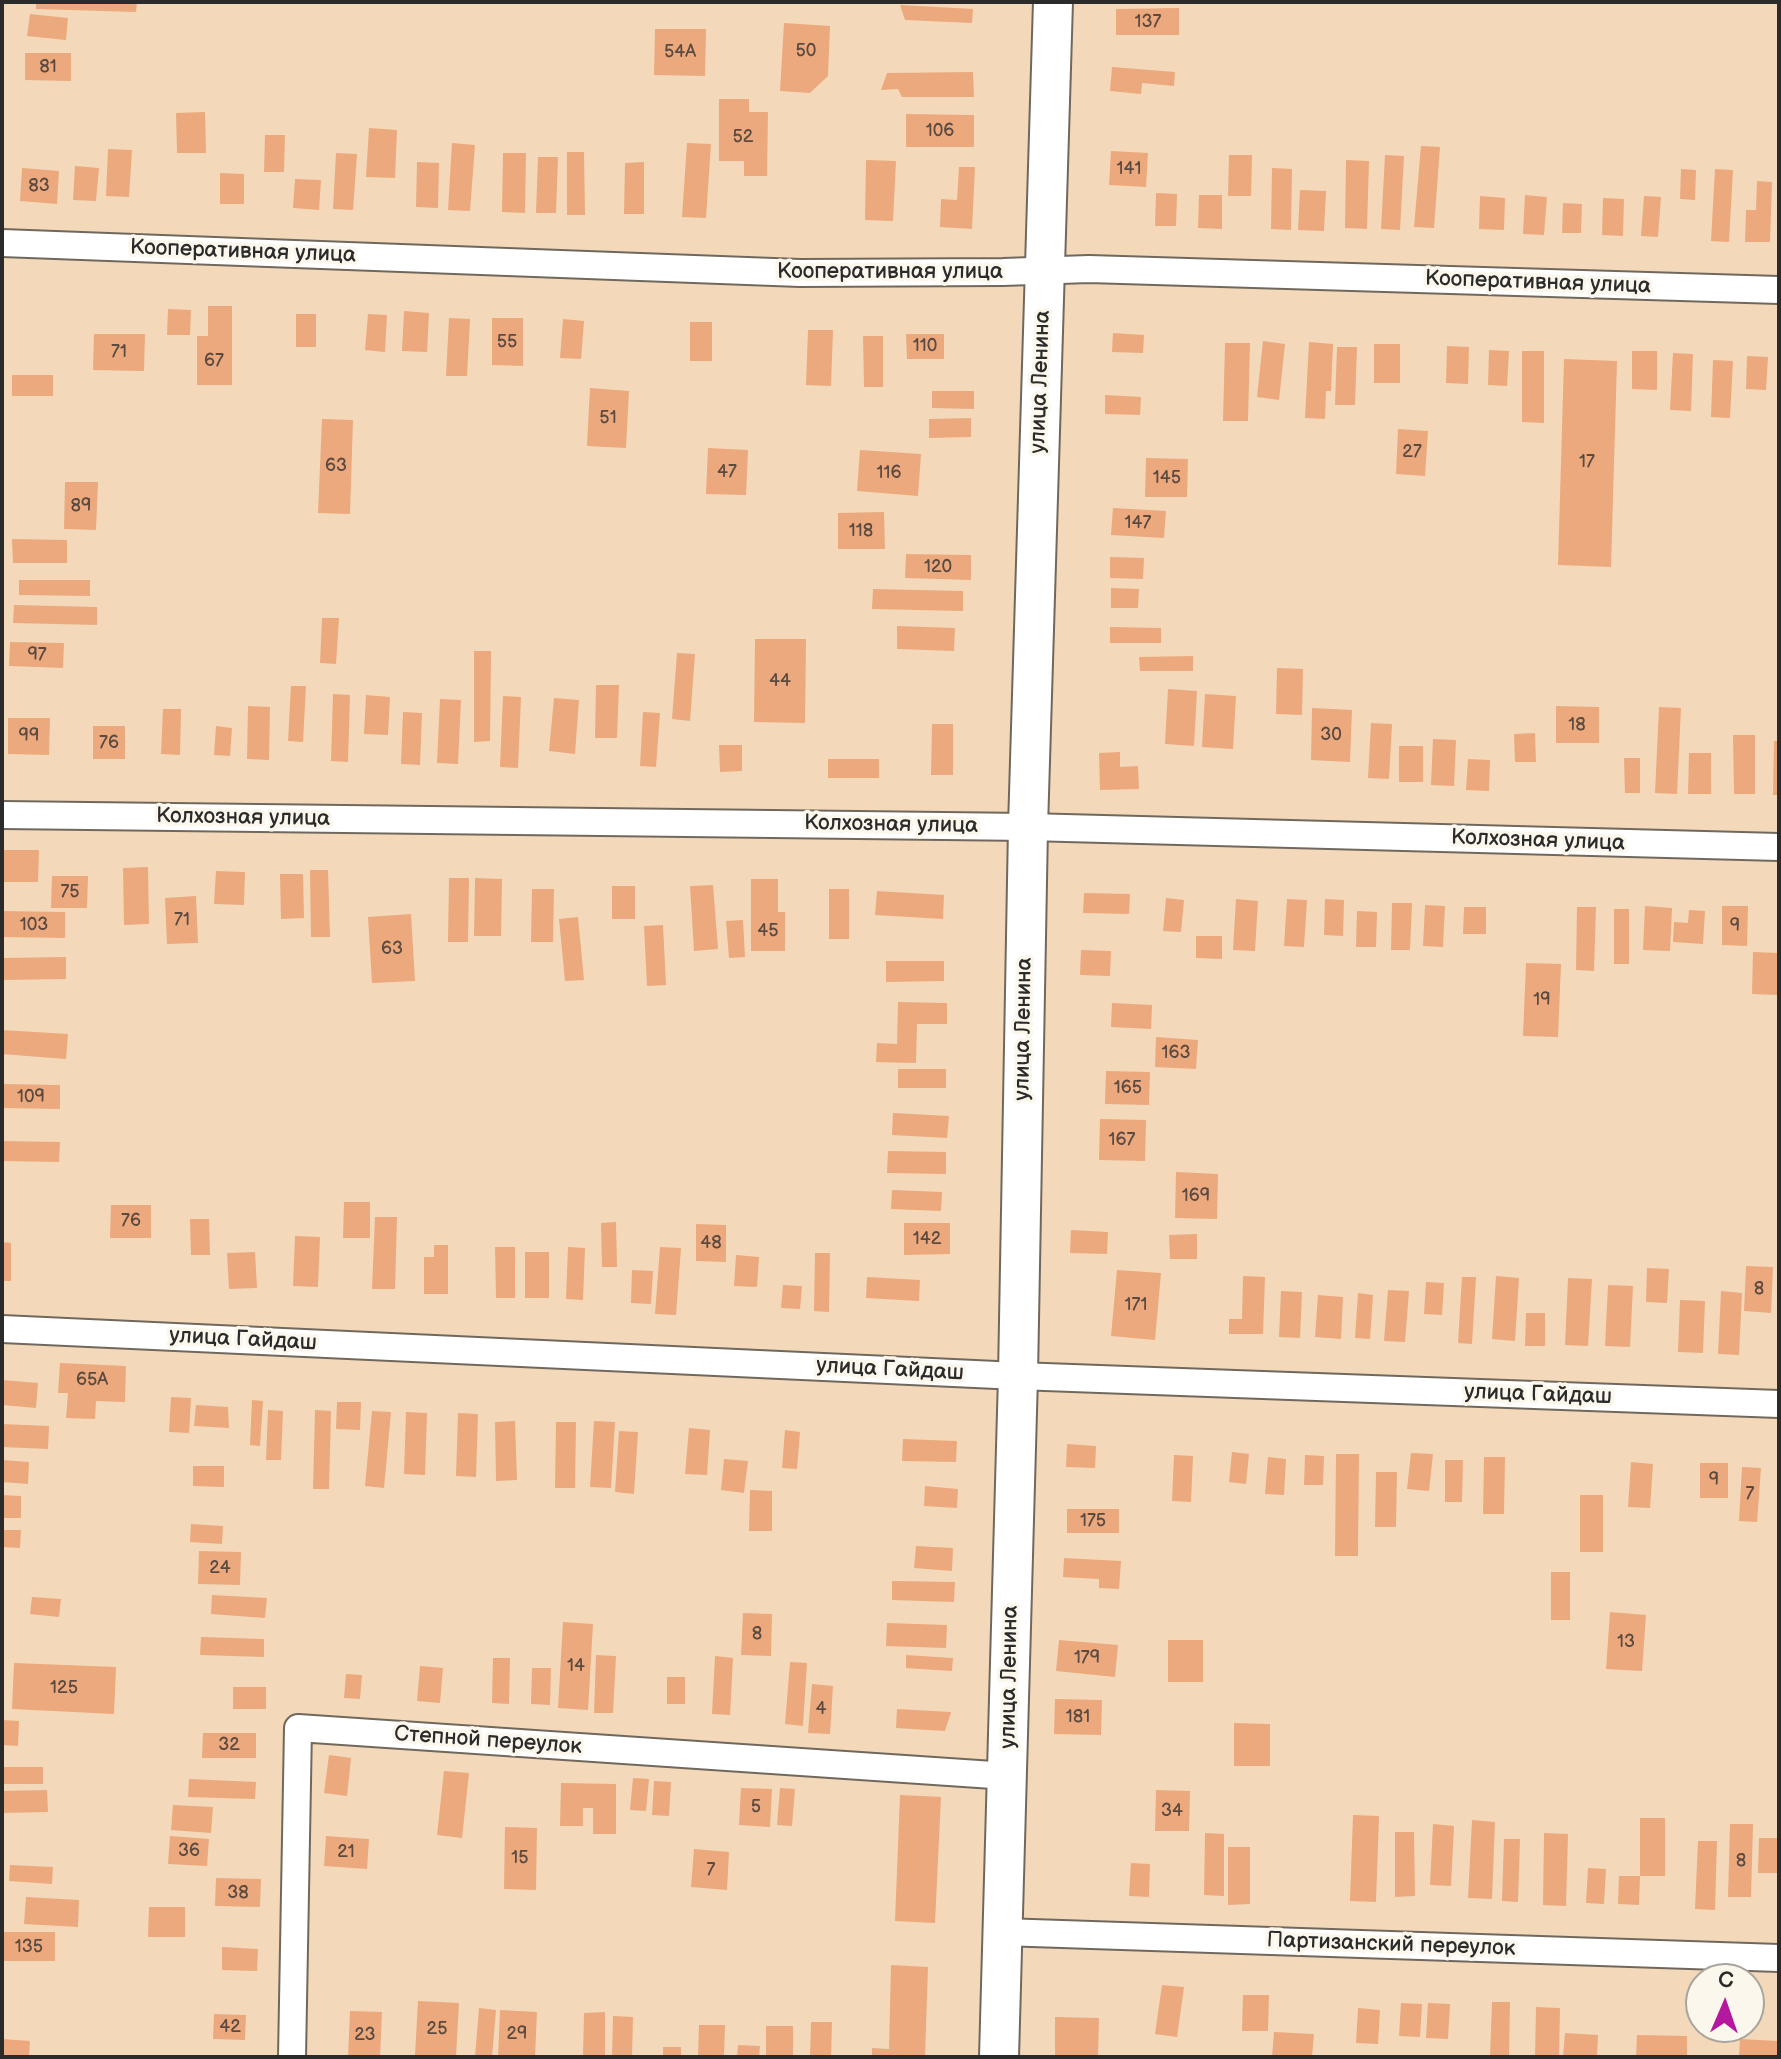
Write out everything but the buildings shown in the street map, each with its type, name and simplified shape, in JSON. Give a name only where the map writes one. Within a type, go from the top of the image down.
[{"type":"street","name":"улица Ленина","points":[[999,2057],[1018,1376],[1028,827],[1053,2]]},
{"type":"street","name":"Кооперативная улица","points":[[2,243],[800,273],[1104,269],[1779,290]]},
{"type":"street","name":"Колхозная улица","points":[[2,815],[1028,827],[1779,847]]},
{"type":"street","name":"улица Гайдаш","points":[[2,1329],[1018,1376],[1779,1404]]},
{"type":"street","name":"Степной переулок","points":[[292,2057],[298,1728],[1008,1776]]},
{"type":"street","name":"Партизанский переулок","points":[[1002,1932],[1779,1958]]}]
